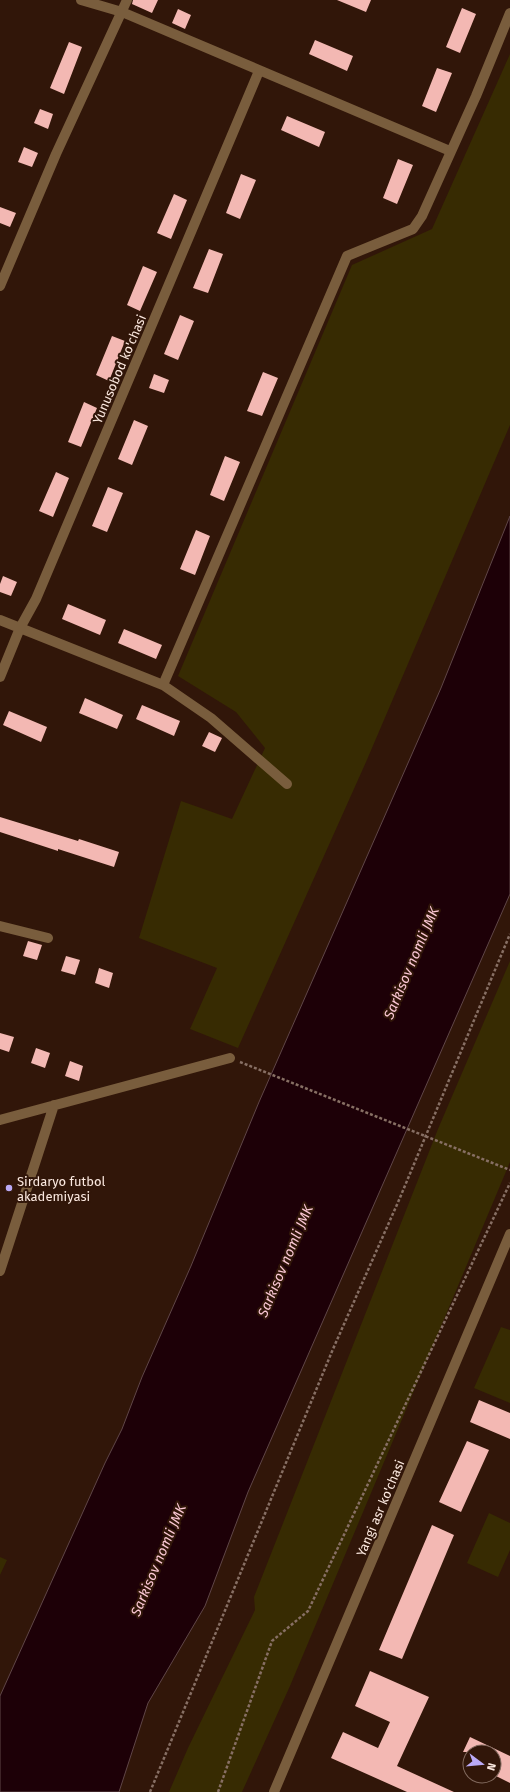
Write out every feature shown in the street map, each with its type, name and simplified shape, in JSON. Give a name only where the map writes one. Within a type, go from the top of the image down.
[{"type":"street","points":[[81,0],[122,12],[450,151]]},
{"type":"street","points":[[0,286],[56,154],[127,0]]},
{"type":"street","points":[[163,685],[347,256],[413,229],[422,216],[510,13]]},
{"type":"street","name":"Yunusobod ko'chasi","points":[[0,676],[20,628],[36,599],[259,71]]},
{"type":"street","points":[[0,620],[163,685],[211,718],[287,784]]},
{"type":"street","points":[[0,926],[48,938]]},
{"type":"street","points":[[0,1120],[230,1058]]},
{"type":"street","points":[[0,1271],[54,1105]]},
{"type":"street","name":"Yangi asr ko'chasi","points":[[274,1792],[510,1234]]},
{"type":"path","points":[[150,1792],[333,1349],[399,1200],[424,1136],[510,934]]},
{"type":"path","points":[[230,1058],[510,1170]]},
{"type":"path","points":[[218,1792],[272,1641],[308,1611],[510,1183]]},
{"type":"shaded area","points":[[510,54],[510,425],[366,762],[238,1048],[190,1029],[217,968],[139,938],[181,801],[232,819],[265,748],[236,712],[178,676],[352,265],[432,229]]},
{"type":"shaded area","points":[[510,961],[510,1162],[290,1686],[242,1792],[169,1792],[188,1748],[255,1610],[254,1597],[438,1129]]},
{"type":"shaded area","points":[[501,1327],[510,1330],[510,1403],[474,1388]]},
{"type":"shaded area","points":[[489,1513],[510,1523],[510,1550],[498,1577],[467,1563]]},
{"type":"shaded area","points":[[0,1557],[7,1560],[0,1575]]},
{"type":"water","name":"Sarkisov nomli JMK","points":[[510,516],[510,894],[248,1492],[205,1606],[148,1703],[119,1792],[0,1792],[0,1696],[105,1463],[122,1429],[142,1377],[191,1266],[259,1102],[441,688]]},
{"type":"building","points":[[133,0],[158,0],[152,13],[132,4]]},
{"type":"building","points":[[337,0],[371,0],[366,12]]},
{"type":"building","points":[[462,8],[476,14],[460,53],[446,47]]},
{"type":"building","points":[[178,9],[191,15],[185,29],[172,23]]},
{"type":"building","points":[[315,40],[353,56],[347,71],[309,54]]},
{"type":"building","points":[[69,42],[82,47],[64,94],[50,88]]},
{"type":"building","points":[[437,68],[452,73],[436,112],[422,106]]},
{"type":"building","points":[[40,109],[53,114],[48,129],[34,123]]},
{"type":"building","points":[[287,116],[325,132],[319,147],[281,130]]},
{"type":"building","points":[[24,147],[38,153],[32,167],[18,162]]},
{"type":"building","points":[[398,159],[413,165],[397,204],[383,198]]},
{"type":"building","points":[[241,174],[256,180],[240,219],[226,213]]},
{"type":"building","points":[[174,194],[187,200],[171,239],[157,233]]},
{"type":"building","points":[[0,207],[16,213],[10,227],[0,223]]},
{"type":"building","points":[[209,249],[223,254],[208,293],[193,288]]},
{"type":"building","points":[[143,266],[157,272],[140,311],[127,305]]},
{"type":"building","points":[[180,315],[194,321],[178,360],[164,354]]},
{"type":"building","points":[[112,336],[125,341],[109,381],[96,375]]},
{"type":"building","points":[[263,372],[278,378],[262,416],[247,411]]},
{"type":"building","points":[[154,374],[169,380],[164,393],[149,388]]},
{"type":"building","points":[[84,402],[97,408],[81,447],[68,442]]},
{"type":"building","points":[[134,420],[148,426],[132,465],[118,459]]},
{"type":"building","points":[[225,456],[240,462],[224,501],[210,495]]},
{"type":"building","points":[[56,472],[69,478],[53,517],[39,511]]},
{"type":"building","points":[[108,487],[123,493],[107,532],[92,526]]},
{"type":"building","points":[[196,530],[210,536],[195,575],[180,569]]},
{"type":"building","points":[[3,576],[17,582],[11,596],[0,592],[0,584]]},
{"type":"building","points":[[68,604],[106,620],[100,635],[62,619]]},
{"type":"building","points":[[124,629],[162,645],[156,659],[118,643]]},
{"type":"building","points":[[85,698],[123,715],[117,729],[79,713]]},
{"type":"building","points":[[142,705],[180,721],[174,736],[136,719]]},
{"type":"building","points":[[9,711],[47,727],[41,742],[3,725]]},
{"type":"building","points":[[209,732],[222,738],[215,752],[202,746]]},
{"type":"building","points":[[0,817],[119,852],[114,867],[0,832]]},
{"type":"building","points":[[28,941],[42,945],[37,960],[23,956]]},
{"type":"building","points":[[66,956],[80,960],[75,975],[61,971]]},
{"type":"building","points":[[99,968],[113,973],[109,988],[95,983]]},
{"type":"building","points":[[0,1033],[14,1037],[9,1052],[0,1049]]},
{"type":"building","points":[[36,1048],[50,1053],[45,1068],[31,1063]]},
{"type":"building","points":[[70,1061],[83,1066],[79,1081],[65,1076]]},
{"type":"building","points":[[479,1400],[510,1413],[510,1439],[470,1422]]},
{"type":"building","points":[[467,1441],[489,1450],[461,1512],[439,1502]]},
{"type":"building","points":[[432,1525],[454,1535],[402,1659],[379,1650]]},
{"type":"building","points":[[370,1671],[429,1697],[397,1766],[454,1792],[407,1792],[331,1758],[343,1732],[378,1748],[390,1722],[355,1706]]},
{"type":"building","points":[[470,1737],[485,1744],[467,1744]]},
{"type":"building","points":[[502,1752],[510,1756],[510,1783],[502,1779]]},
{"type":"place","name":"Sirdaryo futbol akademiyasi","points":[[9,1188]]}]
